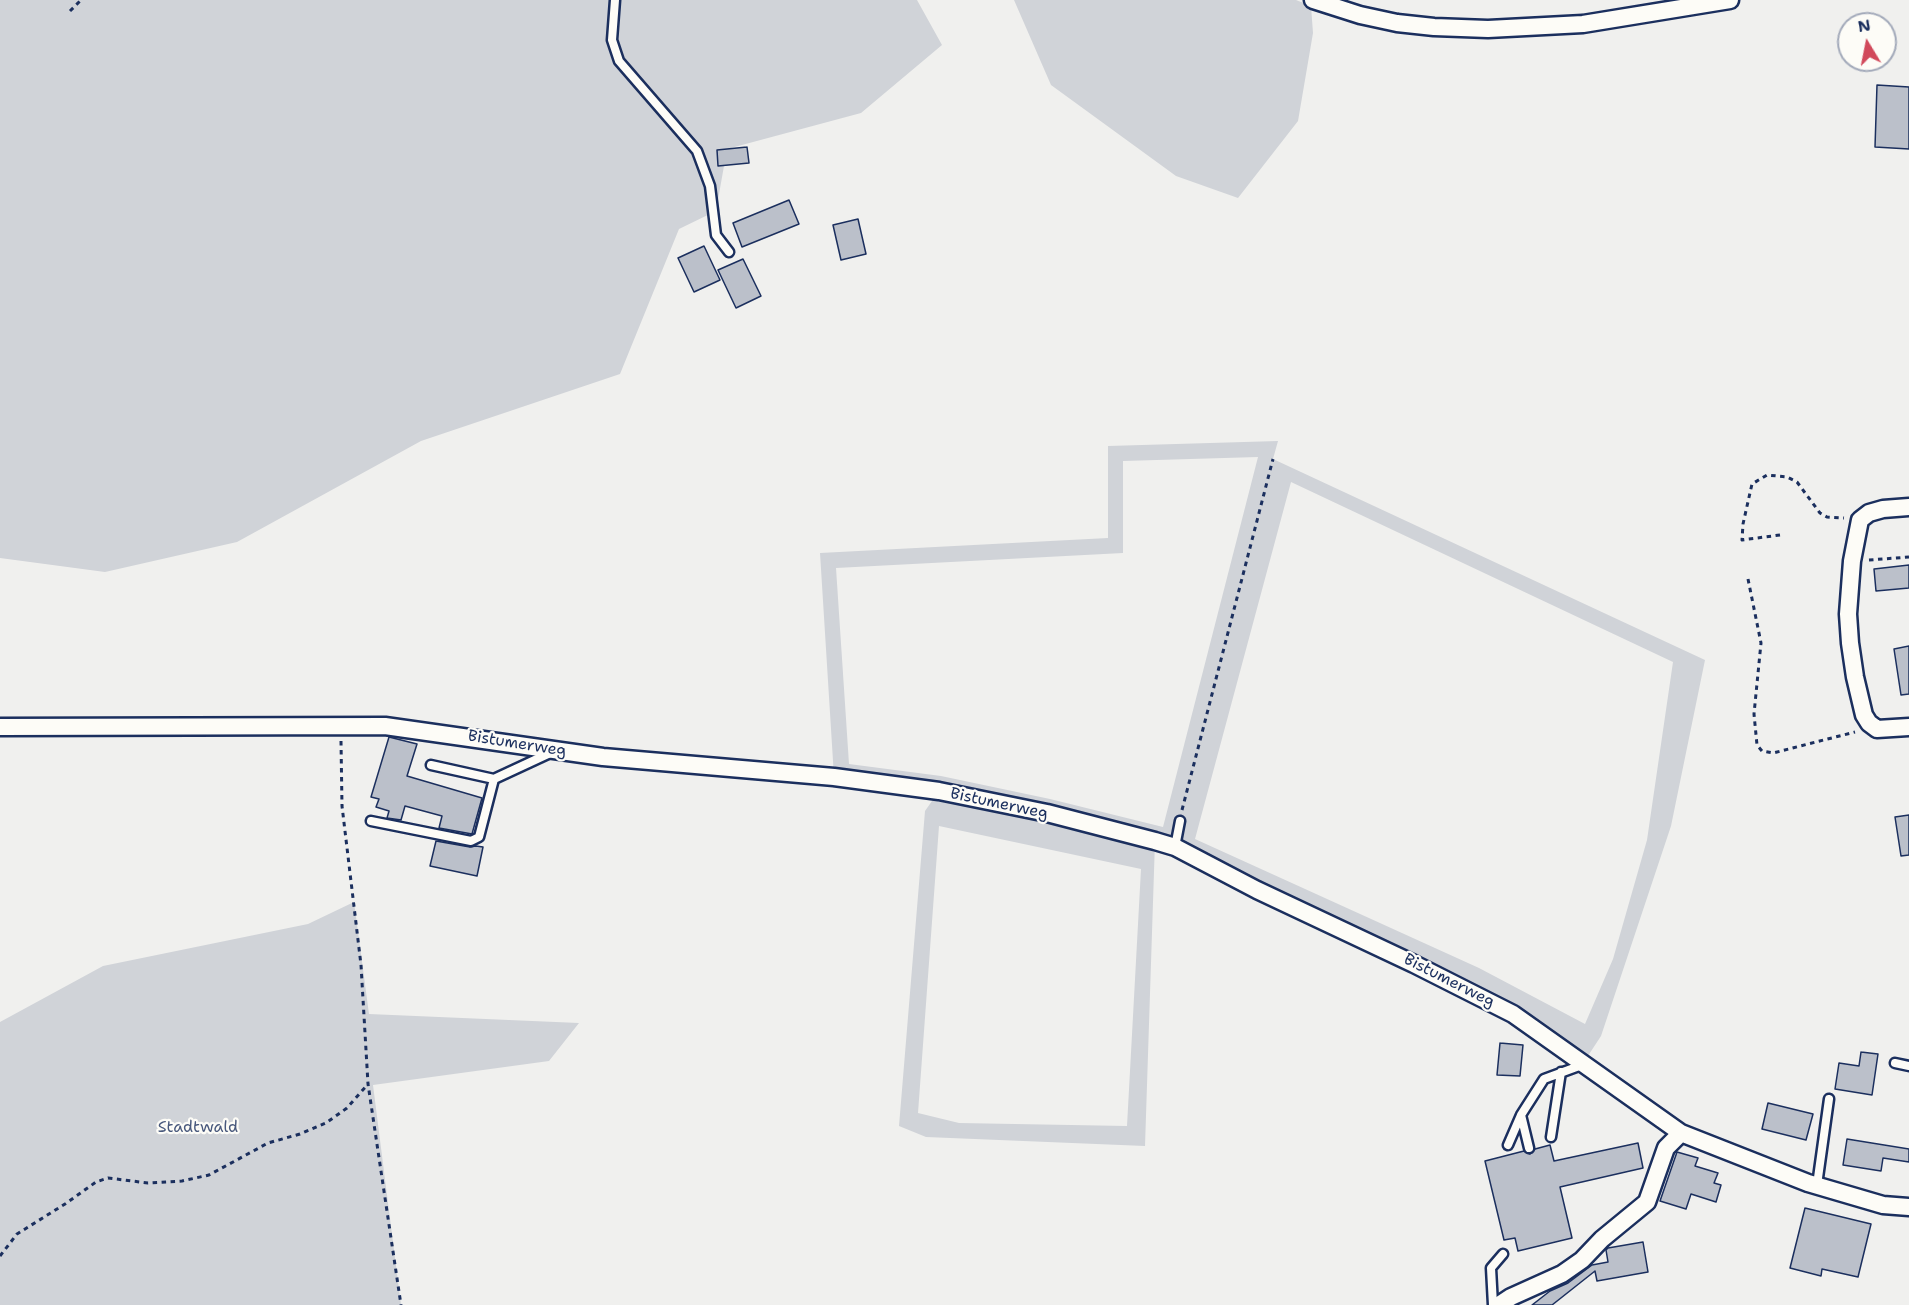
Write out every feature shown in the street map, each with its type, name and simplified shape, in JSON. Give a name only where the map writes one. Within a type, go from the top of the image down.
[{"type":"street","points":[[1313,0],[1360,15],[1397,22],[1434,27],[1488,29],[1583,24],[1730,0]]},
{"type":"street","points":[[1909,507],[1883,509],[1869,513],[1860,520],[1852,561],[1848,614],[1855,677],[1864,715],[1877,729],[1909,727]]},
{"type":"street","name":"Bistumerweg","points":[[0,727],[341,724],[385,726],[603,758],[834,777],[939,791],[1047,813],[1175,847],[1257,890],[1338,927],[1505,1010],[1681,1133],[1817,1185],[1883,1205],[1909,1208]]},
{"type":"street","points":[[1499,1305],[1511,1297],[1562,1274],[1582,1260],[1602,1239],[1647,1202],[1666,1148],[1681,1133]]},
{"type":"lane","points":[[615,0],[612,40],[619,61],[697,151],[710,186],[716,235],[729,252]]},
{"type":"lane","points":[[431,765],[494,779],[556,750]]},
{"type":"lane","points":[[371,821],[471,841],[479,837],[494,779]]},
{"type":"lane","points":[[1175,847],[1180,821]]},
{"type":"lane","points":[[1895,1063],[1909,1066]]},
{"type":"lane","points":[[1508,1145],[1521,1114],[1544,1079],[1582,1065]]},
{"type":"lane","points":[[1551,1137],[1562,1072]]},
{"type":"lane","points":[[1817,1185],[1829,1099]]},
{"type":"lane","points":[[1521,1114],[1529,1148]]},
{"type":"lane","points":[[1493,1305],[1491,1268],[1503,1254]]},
{"type":"path","points":[[70,11],[81,0]]},
{"type":"path","points":[[1180,821],[1273,459]]},
{"type":"path","points":[[1779,535],[1742,540],[1743,524],[1752,484],[1767,475],[1787,477],[1797,482],[1820,513],[1827,517],[1860,520]]},
{"type":"path","points":[[1852,561],[1909,557]]},
{"type":"path","points":[[1748,579],[1761,643],[1754,714],[1757,745],[1762,751],[1773,753],[1851,734],[1869,723]]},
{"type":"path","points":[[341,724],[342,806],[361,965],[368,1084],[401,1305]]},
{"type":"path","points":[[0,1256],[17,1234],[96,1182],[108,1179],[148,1183],[182,1181],[209,1175],[268,1143],[300,1134],[326,1123],[347,1108],[368,1084]]},
{"type":"green space","points":[[0,0],[917,0],[942,45],[861,113],[727,149],[716,211],[679,229],[620,374],[421,441],[237,542],[105,572],[0,558]]},
{"type":"green space","points":[[1014,0],[1296,0],[1311,6],[1313,33],[1298,121],[1238,198],[1176,176],[1051,85]]},
{"type":"green space","points":[[1278,441],[1273,459],[1705,660],[1671,826],[1601,1036],[1582,1065],[1513,1014],[1155,841],[1145,1146],[926,1137],[899,1126],[925,811],[939,791],[834,777],[820,553],[1108,538],[1108,446]],"holes":[[[1258,457],[1163,827],[1050,799],[941,776],[849,764],[836,568],[1123,553],[1123,461]],[[1291,482],[1673,662],[1647,840],[1613,959],[1585,1024],[1479,968],[1195,839]],[[939,826],[1141,869],[1127,1126],[959,1123],[918,1113]]]},
{"type":"green space","name":"Stadtwald","points":[[354,902],[369,1014],[579,1023],[549,1061],[373,1085],[401,1305],[0,1305],[0,1022],[103,966],[308,924]]},
{"type":"building","points":[[1877,85],[1909,87],[1909,149],[1875,147]]},
{"type":"building","points":[[747,147],[749,163],[718,166],[717,150]]},
{"type":"building","points":[[789,200],[799,224],[742,247],[733,223]]},
{"type":"building","points":[[858,219],[866,254],[841,260],[833,225]]},
{"type":"building","points":[[704,246],[720,280],[694,292],[678,258]]},
{"type":"building","points":[[743,259],[761,296],[736,308],[718,270]]},
{"type":"building","points":[[1909,565],[1909,588],[1876,591],[1874,569]]},
{"type":"building","points":[[1909,646],[1909,694],[1901,695],[1894,649]]},
{"type":"building","points":[[389,737],[417,744],[407,776],[482,798],[472,834],[439,828],[442,816],[405,806],[401,820],[387,818],[389,811],[376,807],[379,799],[371,797]]},
{"type":"building","points":[[1909,815],[1909,855],[1901,856],[1895,817]]},
{"type":"building","points":[[436,841],[483,847],[477,876],[430,866]]},
{"type":"building","points":[[1500,1043],[1523,1045],[1520,1076],[1497,1075]]},
{"type":"building","points":[[1861,1052],[1878,1054],[1872,1095],[1835,1089],[1839,1063],[1859,1066]]},
{"type":"building","points":[[1768,1103],[1813,1114],[1806,1140],[1762,1129]]},
{"type":"building","points":[[1847,1139],[1909,1149],[1909,1162],[1883,1158],[1881,1171],[1843,1165]]},
{"type":"building","points":[[1638,1143],[1643,1168],[1560,1187],[1572,1238],[1518,1251],[1515,1238],[1504,1240],[1485,1161],[1524,1151],[1530,1154],[1535,1149],[1550,1145],[1554,1161]]},
{"type":"building","points":[[1677,1152],[1698,1158],[1695,1166],[1718,1173],[1714,1183],[1721,1185],[1716,1202],[1691,1194],[1686,1209],[1660,1201]]},
{"type":"building","points":[[1805,1208],[1871,1224],[1858,1277],[1822,1269],[1821,1276],[1790,1268]]},
{"type":"building","points":[[1643,1242],[1648,1272],[1597,1281],[1595,1271],[1552,1305],[1532,1305],[1592,1265],[1608,1262],[1606,1250],[1608,1248]]}]
